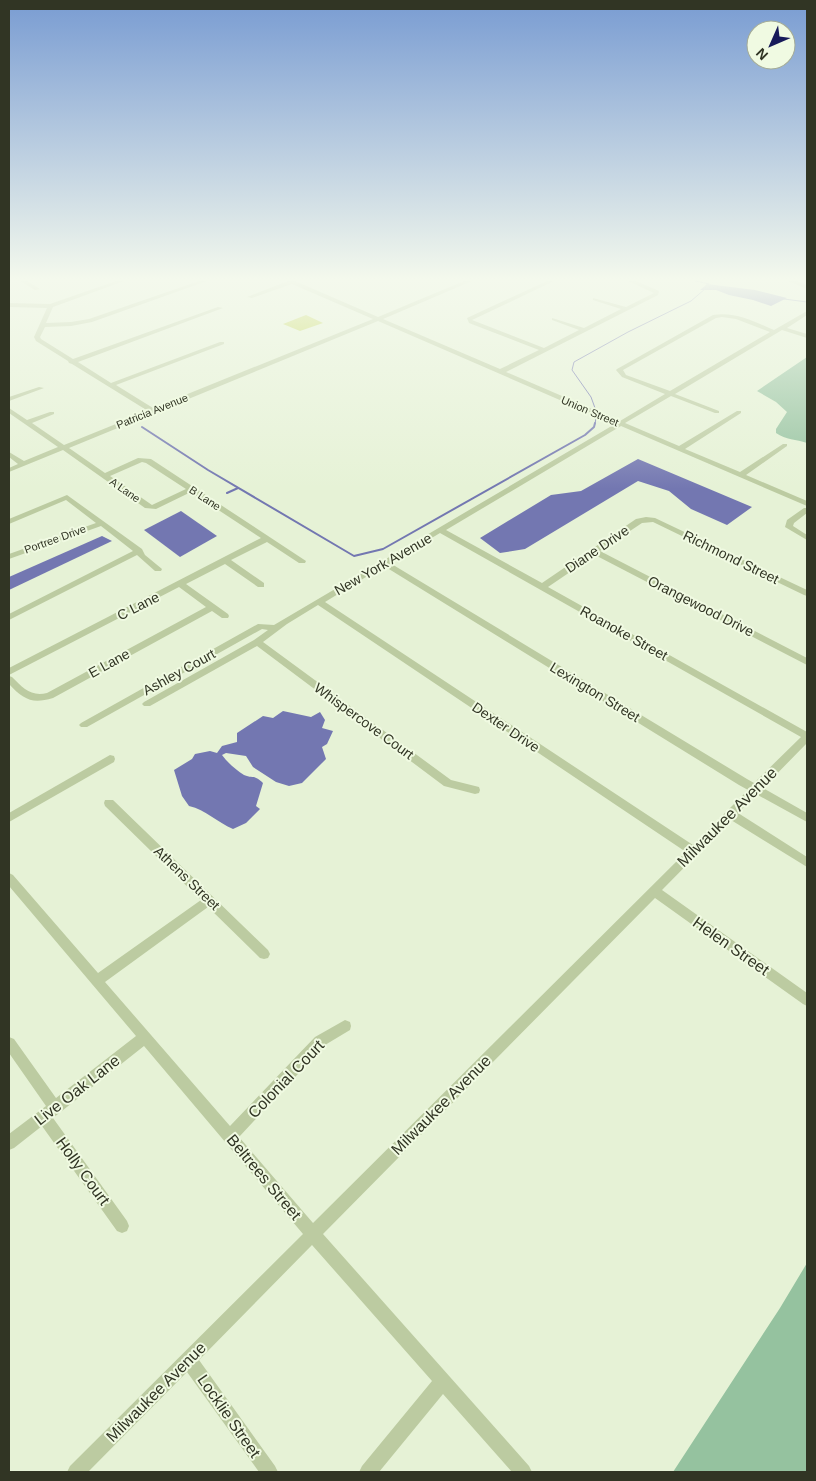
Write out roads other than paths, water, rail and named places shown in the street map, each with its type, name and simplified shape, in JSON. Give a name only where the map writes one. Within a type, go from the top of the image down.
[{"type":"street","points":[[53,350],[153,411]]},
{"type":"street","points":[[71,362],[104,350]]},
{"type":"street","points":[[111,386],[204,350]]},
{"type":"street","name":"Patricia Avenue","points":[[9,470],[302,350]]},
{"type":"street","name":"Union Street","points":[[450,350],[807,504]]},
{"type":"street","points":[[500,372],[544,350]]},
{"type":"street","points":[[654,350],[618,370],[624,376],[717,412]]},
{"type":"street","name":"New York Avenue","points":[[146,704],[257,642],[276,628],[384,563],[744,350]]},
{"type":"street","points":[[9,399],[41,388]]},
{"type":"street","name":"A Lane","points":[[9,410],[148,506],[153,507],[191,489]]},
{"type":"street","points":[[680,449],[739,412]]},
{"type":"street","points":[[26,422],[52,413]]},
{"type":"street","points":[[741,476],[784,445]]},
{"type":"street","points":[[9,454],[21,465]]},
{"type":"street","name":"B Lane","points":[[104,476],[134,462],[145,460],[302,562]]},
{"type":"street","points":[[9,461],[21,465]]},
{"type":"street","points":[[9,522],[67,497],[139,551],[142,556],[158,569]]},
{"type":"street","points":[[807,510],[790,522],[789,528],[807,538]]},
{"type":"street","name":"Diane Drive","points":[[542,587],[639,521],[646,519],[655,520]]},
{"type":"street","name":"Richmond Street","points":[[655,520],[807,593]]},
{"type":"street","name":"Portree Drive","points":[[9,556],[102,523]]},
{"type":"street","name":"Roanoke Street","points":[[441,530],[807,736]]},
{"type":"street","name":"C Lane","points":[[9,672],[266,539]]},
{"type":"street","points":[[9,616],[139,551]]},
{"type":"street","name":"Orangewood Drive","points":[[594,551],[807,662]]},
{"type":"street","points":[[225,560],[261,585]]},
{"type":"street","name":"Lexington Street","points":[[384,563],[807,818]]},
{"type":"street","points":[[180,584],[225,616]]},
{"type":"street","name":"Dexter Drive","points":[[319,602],[693,851]]},
{"type":"street","name":"E Lane","points":[[9,679],[31,699],[39,700],[50,696],[212,607]]},
{"type":"street","name":"Ashley Court","points":[[84,725],[260,626],[276,628]]},
{"type":"street","name":"Whispercove Court","points":[[257,642],[448,783],[475,790]]},
{"type":"street","name":"Milwaukee Avenue","points":[[76,1472],[807,736]]},
{"type":"street","points":[[9,818],[110,759]]},
{"type":"street","name":"Athens Street","points":[[109,802],[264,954]]},
{"type":"street","points":[[731,814],[807,863]]},
{"type":"street","name":"Beltrees Street","points":[[9,878],[313,1234],[523,1472]]},
{"type":"street","name":"Helen Street","points":[[654,891],[807,1000]]},
{"type":"street","points":[[97,982],[209,900]]},
{"type":"street","name":"Colonial Court","points":[[230,1136],[320,1041],[345,1026]]},
{"type":"street","name":"Live Oak Lane","points":[[9,1143],[144,1036]]},
{"type":"street","points":[[9,1043],[56,1106]]},
{"type":"street","name":"Holly Court","points":[[43,1116],[122,1226]]},
{"type":"street","name":"Locklie Street","points":[[188,1359],[269,1472]]},
{"type":"street","points":[[368,1472],[443,1381]]},
{"type":"water","points":[[638,459],[752,507],[727,525],[691,509],[669,491],[638,481],[525,549],[500,553],[480,538],[551,495],[581,491]]},
{"type":"water","points":[[181,511],[217,536],[180,557],[144,530]]},
{"type":"water","points":[[102,536],[112,541],[9,590],[9,577]]},
{"type":"water","points":[[283,711],[311,717],[320,712],[325,720],[322,728],[333,731],[327,744],[322,747],[326,759],[302,783],[289,786],[276,782],[253,767],[246,756],[226,753],[222,755],[235,769],[263,783],[256,806],[260,809],[246,823],[233,829],[201,810],[189,806],[182,796],[174,770],[192,759],[195,754],[210,751],[217,753],[222,746],[237,742],[237,733],[263,716],[273,718]]},
{"type":"waterway","points":[[595,350],[574,362],[572,370],[591,397],[595,408]]},
{"type":"waterway","points":[[595,424],[596,418]]},
{"type":"waterway","points":[[142,427],[208,470],[354,556],[383,549],[585,435],[594,427],[595,423]]},
{"type":"waterway","points":[[227,493],[238,488]]}]
